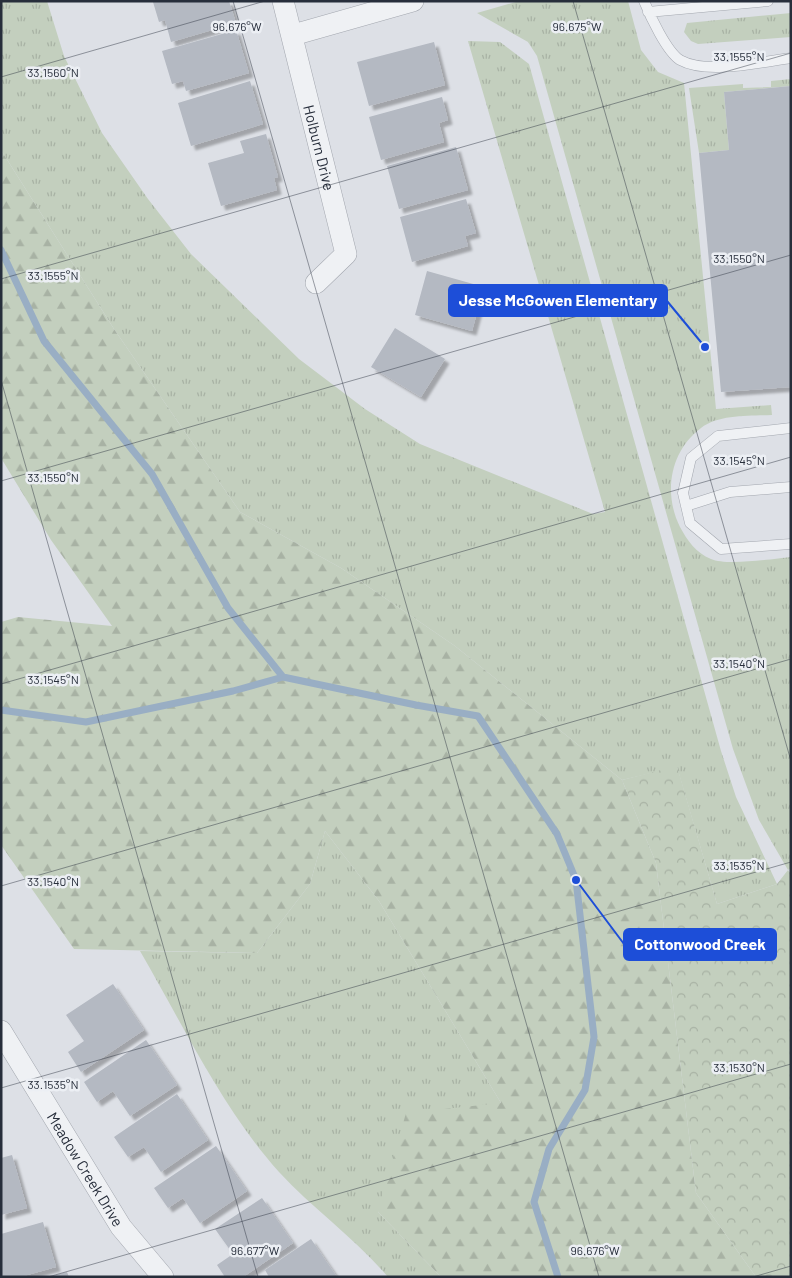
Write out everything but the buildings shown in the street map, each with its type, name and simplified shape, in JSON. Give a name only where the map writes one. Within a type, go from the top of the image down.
[{"type":"street","name":"Holburn Drive","points":[[283,1],[346,254],[316,283]]},
{"type":"street","points":[[292,35],[413,1]]},
{"type":"street","name":"Meadow Creek Drive","points":[[1,1031],[121,1227],[163,1277]]},
{"type":"lane","points":[[644,1],[653,26],[680,60],[713,68],[791,58]]},
{"type":"lane","points":[[648,12],[768,1]]},
{"type":"lane","points":[[791,428],[718,436],[691,458],[683,493],[690,523],[721,549],[791,544]]},
{"type":"lane","points":[[686,506],[730,492],[791,487]]},
{"type":"green space","points":[[1,1],[47,1],[64,56],[102,133],[148,199],[191,254],[299,359],[365,409],[420,444],[593,514],[605,512],[468,41],[500,42],[529,64],[721,751],[736,797],[777,884],[717,904],[677,767],[622,780],[455,646],[341,568],[240,512],[114,329],[1,150]]},
{"type":"green space","points":[[519,1],[628,1],[641,50],[658,72],[684,83],[716,409],[771,405],[772,415],[726,418],[708,423],[701,428],[682,448],[676,460],[672,473],[672,500],[675,514],[686,537],[696,550],[711,559],[738,562],[791,557],[791,868],[788,870],[759,820],[733,749],[537,56],[528,42],[477,13]]},
{"type":"green space","points":[[791,13],[791,37],[698,44],[691,41],[684,32],[687,23]]},
{"type":"green space","points":[[791,79],[791,86],[724,92],[729,150],[699,153],[689,88],[743,84],[743,88],[771,87],[771,81]]},
{"type":"green space","points":[[1,150],[114,329],[240,512],[341,568],[455,646],[622,780],[656,863],[696,1193],[756,1277],[441,1277],[378,1212],[406,1113],[501,1103],[379,901],[325,831],[310,884],[257,953],[74,949],[1,845],[1,622],[18,617],[112,626],[51,540],[1,458]]},
{"type":"green space","points":[[677,766],[717,904],[777,884],[788,870],[791,874],[791,1277],[756,1277],[696,1193],[656,863],[622,780]]},
{"type":"green space","points":[[325,831],[379,901],[501,1103],[378,1212],[441,1277],[388,1277],[362,1249],[279,1172],[259,1148],[221,1094],[140,951],[257,953],[310,884]]},
{"type":"waterway","points":[[1,250],[44,341],[152,474],[228,608],[283,677]]},
{"type":"waterway","points":[[1,710],[86,722],[233,691],[283,677],[478,716],[557,834],[576,880],[594,1037],[585,1090],[549,1149],[534,1202],[558,1277]]},
{"type":"place","name":"Jesse McGowen Elementary","points":[[705,347]]},
{"type":"place","name":"Cottonwood Creek","points":[[576,880]]}]
